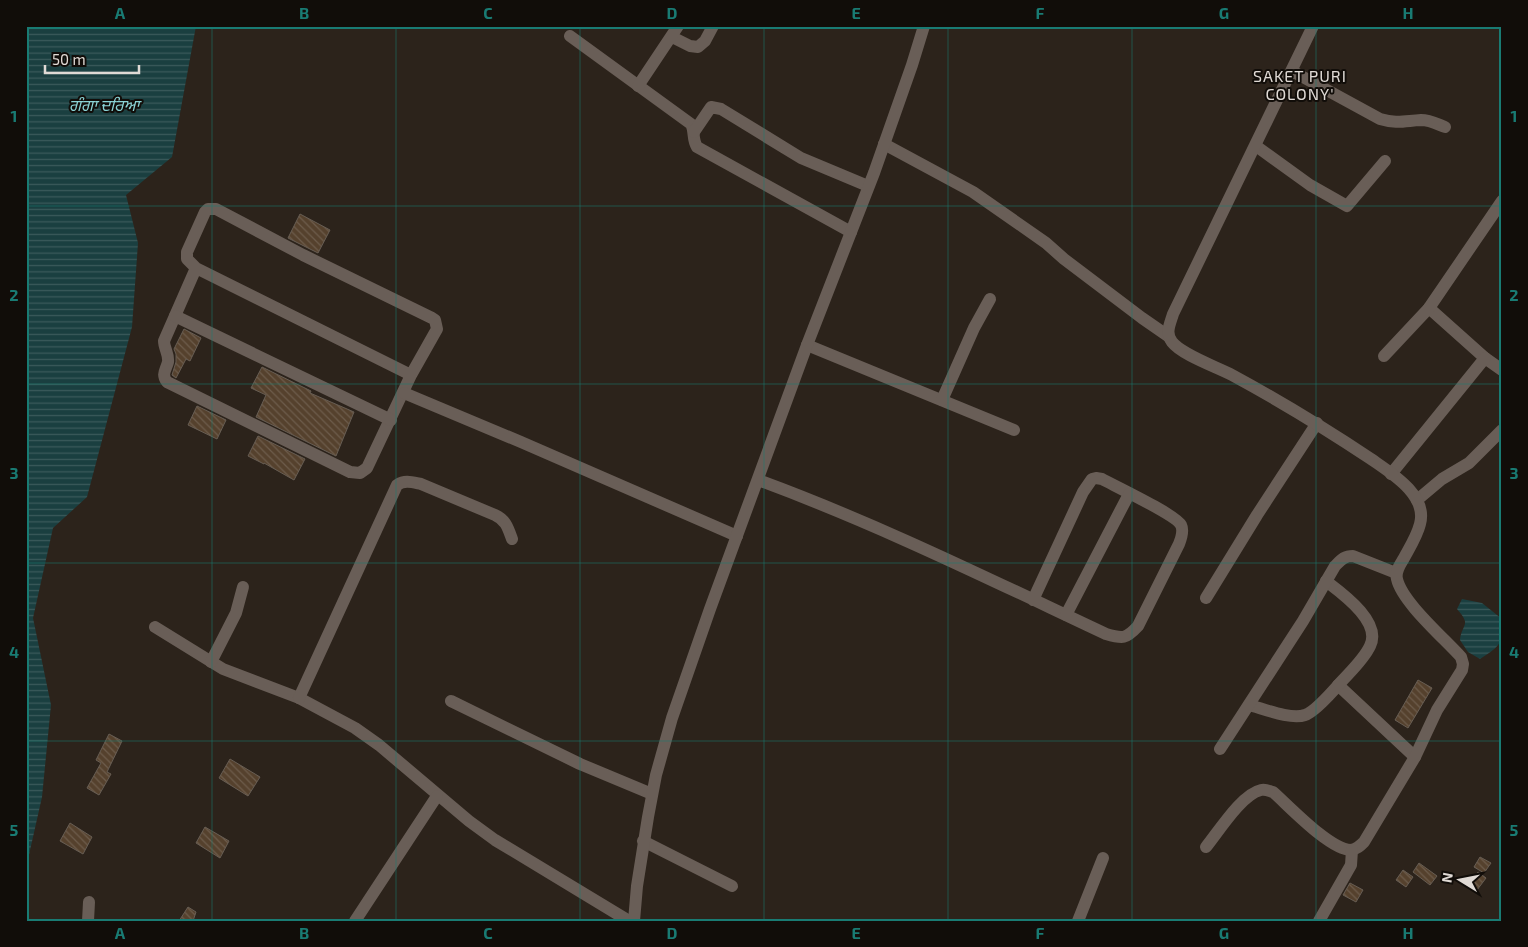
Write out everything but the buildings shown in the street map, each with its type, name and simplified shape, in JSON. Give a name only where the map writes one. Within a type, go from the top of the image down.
[{"type":"street","points":[[638,86],[675,31],[690,46],[698,47],[705,41],[713,26]]},
{"type":"street","points":[[634,921],[637,886],[652,794],[672,718],[807,345],[884,144],[924,26]]},
{"type":"street","points":[[1168,336],[1173,314],[1313,26]]},
{"type":"street","points":[[570,36],[690,124],[694,132]]},
{"type":"street","points":[[1292,70],[1380,120],[1393,123],[1421,120],[1445,127]]},
{"type":"street","points":[[851,232],[697,146],[693,140],[694,132],[708,110],[711,108],[720,109],[801,158],[868,186]]},
{"type":"street","points":[[884,144],[973,192],[1046,242],[1064,259],[1168,336],[1174,344],[1317,423],[1391,474],[1406,486],[1417,500],[1421,510],[1421,522],[1417,534],[1396,573],[1397,581],[1408,600],[1461,657],[1463,664],[1462,670],[1437,710],[1415,757],[1364,842],[1358,848],[1352,850],[1344,849],[1334,844],[1316,831],[1273,792],[1261,790],[1241,804],[1206,846]]},
{"type":"street","points":[[1256,146],[1310,185],[1347,206],[1385,162]]},
{"type":"street","points":[[1384,356],[1429,308],[1502,202]]},
{"type":"street","points":[[196,268],[164,341],[168,358],[164,380],[350,472],[360,473],[367,468],[411,375],[436,333],[437,324],[435,320],[303,255],[221,210],[212,208],[205,212],[187,252],[187,259],[196,268],[411,375]]},
{"type":"street","points":[[942,400],[974,328],[990,299]]},
{"type":"street","points":[[1429,308],[1485,358],[1502,370]]},
{"type":"street","points":[[175,316],[391,420]]},
{"type":"street","points":[[807,345],[1014,430]]},
{"type":"street","points":[[1391,474],[1485,358]]},
{"type":"street","points":[[404,393],[737,536]]},
{"type":"street","points":[[1206,598],[1317,423]]},
{"type":"street","points":[[1417,500],[1442,479],[1469,463],[1502,430]]},
{"type":"street","points":[[758,480],[813,500],[892,533],[1033,600],[1106,634],[1120,638],[1129,636],[1138,626],[1179,544],[1182,535],[1181,525],[1175,519],[1102,479],[1092,479],[1083,492],[1033,600]]},
{"type":"street","points":[[299,698],[397,485],[408,481],[420,484],[495,515],[506,523],[512,539]]},
{"type":"street","points":[[1066,615],[1129,494]]},
{"type":"street","points":[[1220,749],[1303,621],[1335,566],[1346,556],[1352,556],[1364,559],[1396,573]]},
{"type":"street","points":[[1249,705],[1289,715],[1305,715],[1338,685],[1370,646],[1373,636],[1370,626],[1350,599],[1326,581]]},
{"type":"street","points":[[211,662],[236,612],[243,587]]},
{"type":"street","points":[[155,627],[211,662],[247,679],[299,698],[332,715],[379,745],[437,796],[495,840],[629,921]]},
{"type":"street","points":[[1338,685],[1415,757]]},
{"type":"street","points":[[451,701],[580,764],[652,794]]},
{"type":"street","points":[[355,921],[437,796]]},
{"type":"street","points":[[644,842],[732,886]]},
{"type":"street","points":[[1319,921],[1351,865],[1352,850]]},
{"type":"street","points":[[1078,921],[1103,858]]},
{"type":"street","points":[[88,921],[89,902]]},
{"type":"water","name":"ਗੰਗਾ ਦਰਿਆ","points":[[26,26],[196,26],[172,157],[126,195],[138,243],[132,327],[87,497],[53,528],[33,618],[51,705],[42,797],[26,868]]},
{"type":"water","points":[[1462,599],[1482,603],[1502,619],[1502,634],[1497,647],[1480,659],[1468,652],[1460,640],[1465,622],[1457,609]]},
{"type":"district","name":"SAKET PURI COLONY'","points":[[1300,84]]}]
